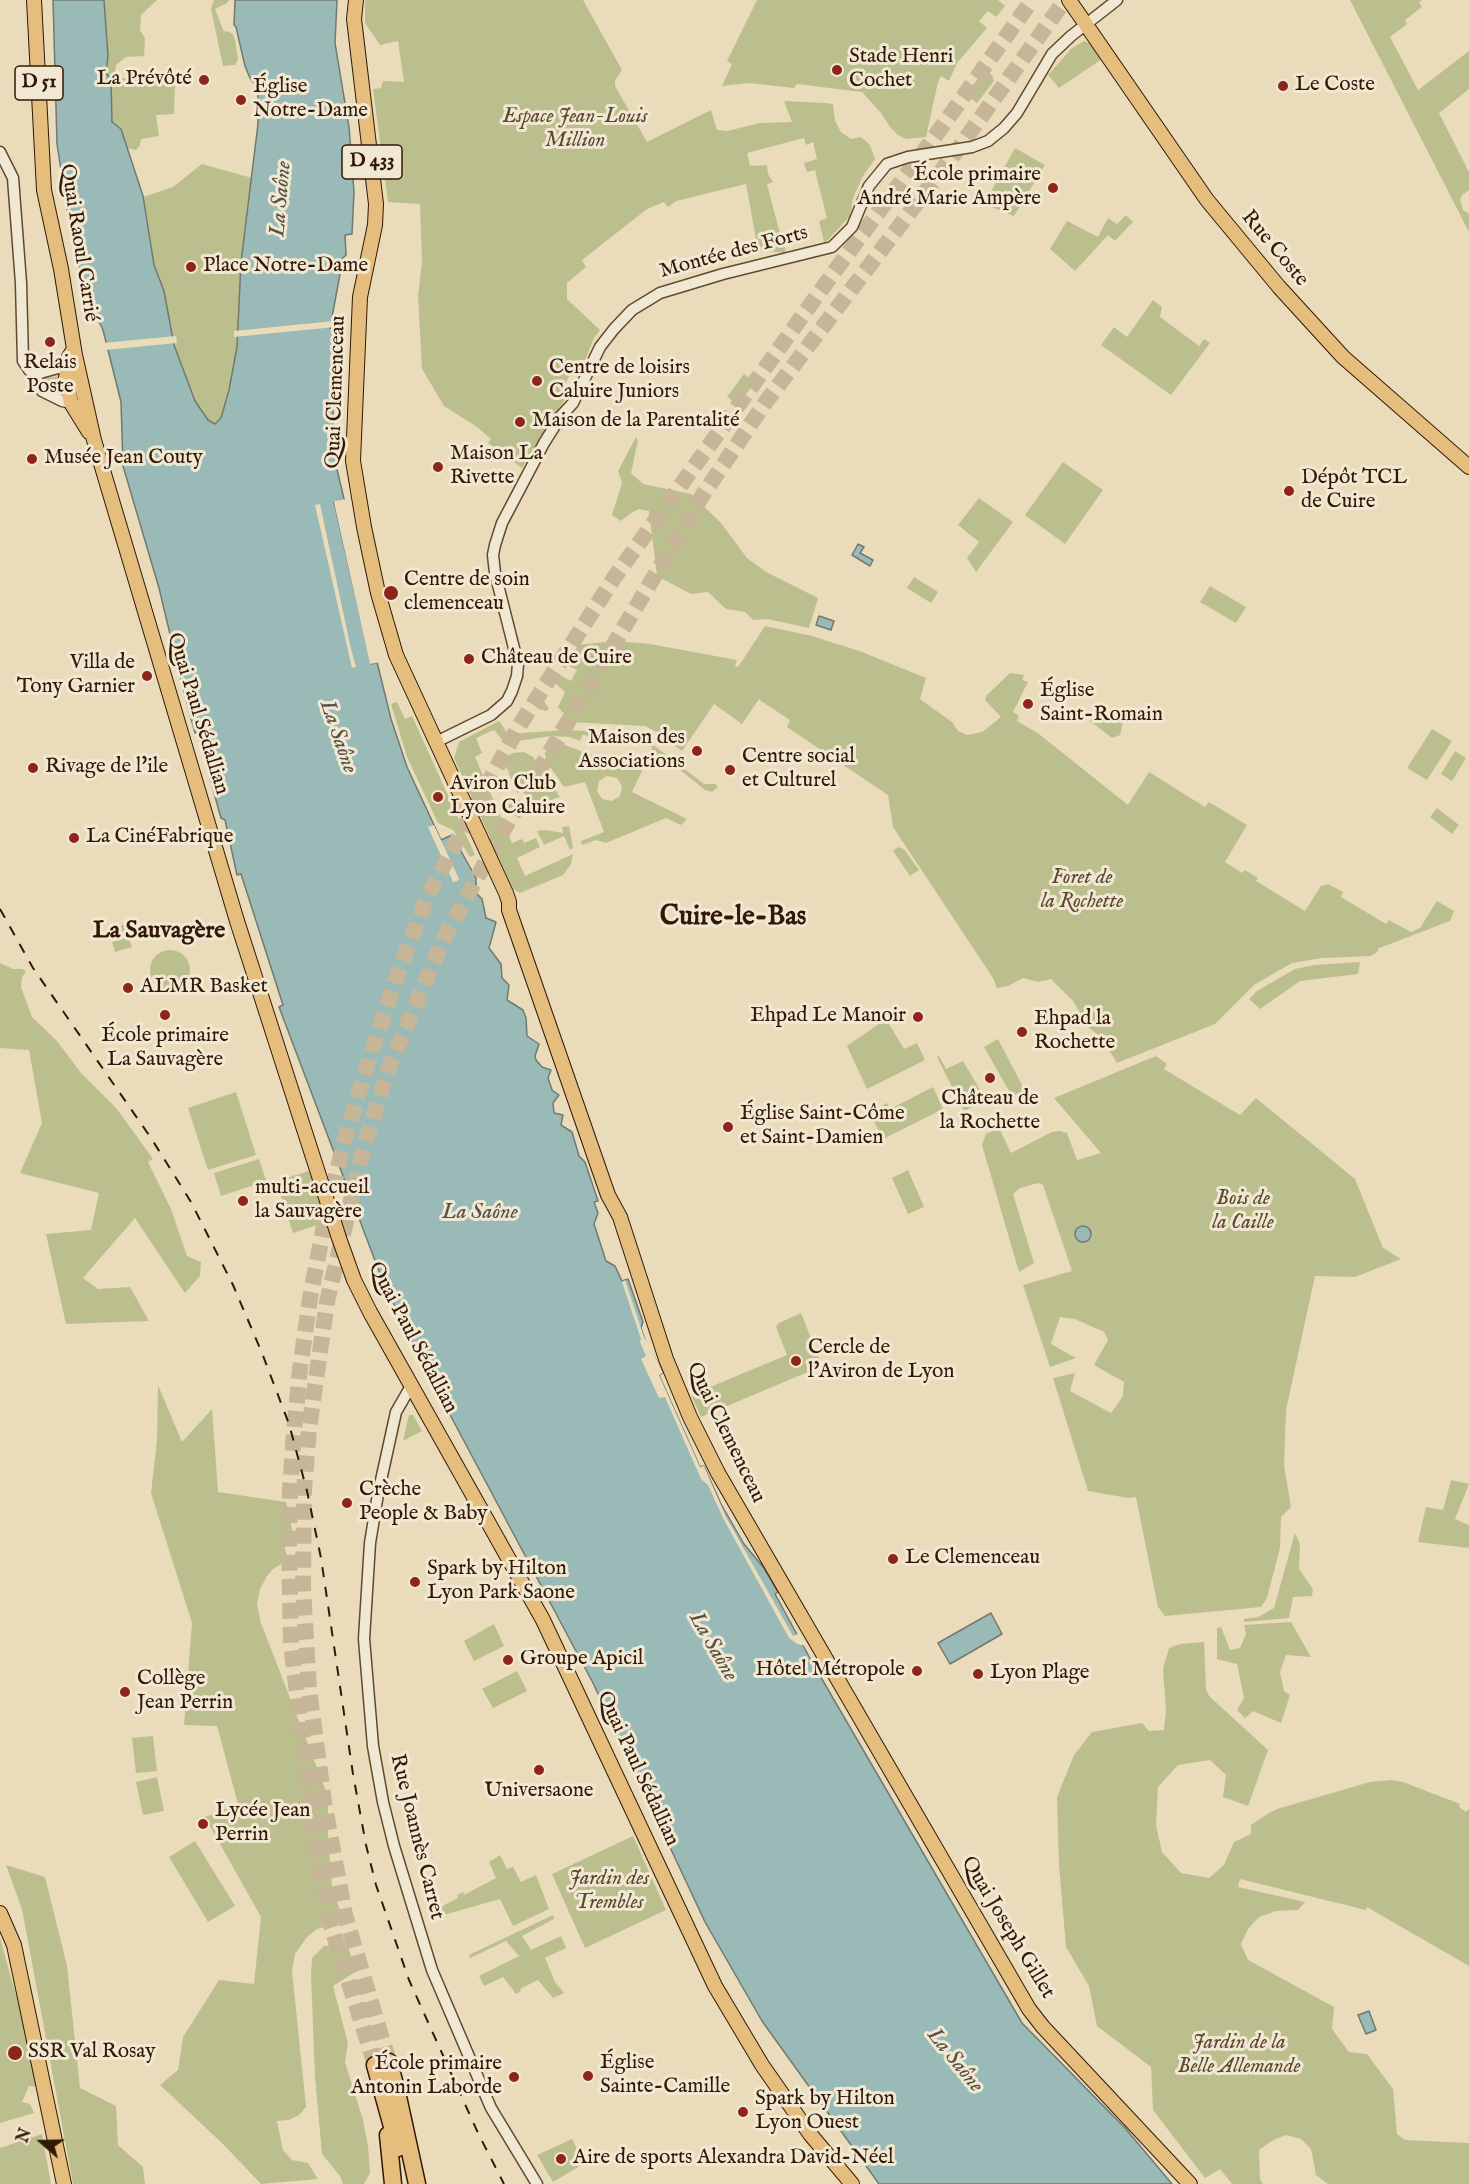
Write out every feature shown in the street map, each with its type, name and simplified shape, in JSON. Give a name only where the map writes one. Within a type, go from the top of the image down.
[{"type":"highway","points":[[381,2068],[404,2122],[419,2184]]},
{"type":"highway","points":[[381,2068],[393,2184]]},
{"type":"highway","points":[[381,2068],[405,2184]]},
{"type":"main road","name":"Quai Raoul Carrié","points":[[34,0],[45,190],[63,277],[74,349],[69,357],[73,371]]},
{"type":"main road","name":"Quai Clemenceau","points":[[356,0],[354,19],[376,204],[375,225],[360,297],[353,461],[364,528],[382,612],[393,645],[436,742],[509,902],[515,908],[550,1015],[614,1193],[616,1207],[666,1359],[690,1417],[718,1473],[828,1665]]},
{"type":"main road","name":"Rue Coste","points":[[1069,0],[1208,200],[1304,317],[1349,363],[1469,467]]},
{"type":"main road","name":"Quai Paul Sédallian","points":[[73,371],[71,403],[94,440]]},
{"type":"main road","name":"Quai Paul Sédallian","points":[[73,371],[237,921],[354,1280],[552,1637],[715,1986],[768,2074],[810,2134],[852,2184]]},
{"type":"main road","name":"Quai Joseph Gillet","points":[[828,1665],[1029,2009],[1043,2027],[1190,2184]]},
{"type":"main road","points":[[0,1913],[14,1945],[64,2184]]},
{"type":"street","points":[[1086,24],[1117,0]]},
{"type":"street","name":"Montée des Forts","points":[[436,742],[491,715],[501,707],[512,691],[518,676],[518,664],[495,573],[493,555],[495,545],[502,523],[518,491],[544,443],[561,416],[573,403],[600,347],[609,334],[632,310],[660,293],[723,274],[832,247],[852,227],[868,186],[889,162],[980,145],[988,141],[1004,128],[1020,109],[1052,54],[1086,24]]},
{"type":"street","points":[[0,152],[14,178],[21,283],[23,361],[28,370],[37,376]]},
{"type":"street","points":[[37,376],[58,368],[73,371]]},
{"type":"street","points":[[37,376],[37,385],[42,391],[71,403]]},
{"type":"street","name":"Rue Joannès Carret","points":[[411,1386],[396,1412],[370,1543],[364,1639],[373,1746],[383,1802],[409,1900],[446,2003],[491,2108],[537,2184]]},
{"type":"street","points":[[399,1406],[419,1400]]},
{"type":"green space","points":[[104,0],[157,0],[141,15],[140,30],[145,38],[144,56],[126,57],[116,65],[115,73],[118,78],[175,80],[174,114],[156,115],[159,136],[141,139],[136,150],[127,148],[121,129],[112,123],[111,79],[106,73],[108,56]]},
{"type":"green space","points":[[214,0],[229,0],[215,9],[224,32],[233,34],[238,59],[235,65],[223,66],[211,9]]},
{"type":"green space","name":"Espace Jean-Louis Million","points":[[365,0],[583,0],[622,70],[615,80],[615,86],[647,142],[711,110],[717,130],[727,131],[760,123],[792,122],[784,101],[826,103],[833,104],[835,121],[841,132],[851,139],[861,137],[870,145],[875,159],[863,176],[853,198],[850,216],[827,241],[824,242],[819,221],[827,218],[815,170],[807,172],[804,163],[817,159],[813,142],[806,145],[804,138],[747,153],[750,166],[767,165],[768,174],[773,182],[767,184],[780,234],[785,233],[789,241],[784,243],[786,253],[758,250],[746,184],[676,201],[668,207],[664,202],[647,209],[582,260],[586,267],[567,283],[567,299],[600,330],[585,360],[577,361],[563,388],[566,398],[522,468],[488,443],[491,439],[477,427],[444,406],[422,369],[418,296],[422,262],[420,204],[388,202],[373,89],[381,88],[383,81],[404,82],[398,41],[380,45],[365,23]]},
{"type":"green space","name":"Stade Henri Cochet","points":[[757,0],[998,0],[1005,6],[996,17],[988,11],[979,21],[987,28],[957,63],[949,81],[941,76],[926,137],[906,139],[890,127],[862,92],[797,84],[794,88],[749,83],[722,86],[732,64],[727,61]]},
{"type":"green space","points":[[1350,0],[1422,0],[1419,3],[1422,7],[1405,20],[1407,24],[1390,37],[1418,90],[1469,51],[1469,89],[1439,113],[1469,172],[1469,190],[1462,195],[1460,200],[1463,210],[1469,214],[1469,232]]},
{"type":"green space","points":[[1084,41],[1091,44],[1102,59],[1059,88],[1048,75],[1071,49]]},
{"type":"green space","points":[[987,72],[992,75],[994,81],[977,103],[965,94],[981,75]]},
{"type":"green space","points":[[1015,148],[1045,165],[1014,216],[984,204]]},
{"type":"green space","points":[[202,164],[252,178],[241,262],[237,347],[221,418],[215,424],[208,420],[195,401],[174,345],[164,291],[154,265],[143,197],[173,187]]},
{"type":"green space","points":[[1126,215],[1133,222],[1115,241],[1108,235],[1075,271],[1050,249],[1067,221],[1098,237],[1108,218],[1117,224]]},
{"type":"green space","points":[[1153,300],[1162,307],[1160,317],[1199,346],[1204,339],[1210,343],[1171,395],[1101,345],[1114,327],[1127,337]]},
{"type":"green space","points":[[744,374],[755,382],[738,405],[727,397]]},
{"type":"green space","points":[[60,376],[63,394],[44,384],[43,381],[44,378]]},
{"type":"green space","points":[[636,437],[638,440],[631,473],[643,484],[691,494],[721,523],[747,558],[766,572],[818,598],[809,628],[768,619],[753,620],[745,612],[726,609],[708,592],[691,594],[657,576],[649,511],[639,509],[621,521],[612,515],[622,483],[618,471]]},
{"type":"green space","points":[[1063,462],[1103,490],[1065,544],[1025,515]]},
{"type":"green space","points":[[979,498],[1013,522],[976,572],[967,558],[979,542],[958,525]]},
{"type":"green space","points":[[914,577],[938,592],[931,603],[907,588]]},
{"type":"green space","points":[[1210,586],[1246,607],[1236,623],[1200,602]]},
{"type":"green space","name":"Foret de la Rochette","points":[[765,626],[812,636],[862,652],[926,678],[920,699],[952,722],[958,731],[967,735],[982,732],[1001,717],[985,700],[986,696],[1010,673],[1024,675],[1022,680],[1028,682],[1013,712],[1019,716],[1017,721],[1039,734],[1128,805],[1149,772],[1205,807],[1209,802],[1247,825],[1225,862],[1242,873],[1245,870],[1258,878],[1256,881],[1305,911],[1321,886],[1328,884],[1343,892],[1341,897],[1386,924],[1389,920],[1411,932],[1420,928],[1437,901],[1454,911],[1450,921],[1377,949],[1379,950],[1370,956],[1322,958],[1292,963],[1254,985],[1215,1024],[1117,1063],[1101,1037],[1088,1027],[1074,1002],[1051,979],[1038,982],[1023,978],[1008,986],[997,988],[993,978],[893,827],[888,795],[787,727],[790,720],[759,699],[742,724],[714,704],[682,751],[645,726],[571,722],[558,707],[565,692],[550,679],[554,672],[571,681],[577,670],[563,663],[566,659],[570,661],[578,645],[615,641],[650,644],[737,660],[735,666],[738,667]]},
{"type":"green space","points":[[536,693],[549,709],[546,711],[538,709],[531,697]]},
{"type":"green space","name":"Aviron Club Lyon Caluire","points":[[397,702],[405,719],[412,716],[475,855],[470,857],[453,830],[438,823],[407,757],[391,704]]},
{"type":"green space","points":[[1098,706],[1124,718],[1120,735],[1112,738],[1090,721]]},
{"type":"green space","points":[[499,721],[508,734],[564,730],[609,732],[640,737],[704,784],[715,784],[718,787],[712,792],[705,790],[679,769],[661,759],[656,764],[649,758],[652,747],[608,737],[606,745],[583,734],[580,741],[569,737],[551,736],[505,743],[494,730],[476,738],[482,753],[475,757],[512,843],[522,839],[524,843],[536,838],[540,847],[517,858],[525,876],[573,854],[571,864],[563,875],[520,893],[513,889],[454,758],[459,742]]},
{"type":"green space","points":[[1432,729],[1452,741],[1427,780],[1407,768]]},
{"type":"green space","points":[[560,743],[604,760],[643,769],[632,792],[687,819],[681,825],[666,818],[606,843],[596,840],[582,845],[581,841],[604,832],[585,782],[564,787],[546,761],[545,753],[548,747]],"holes":[[[607,776],[617,778],[622,786],[620,796],[612,801],[602,799],[597,791],[599,781]]]},
{"type":"green space","points":[[1455,751],[1466,758],[1452,781],[1441,774]]},
{"type":"green space","points":[[524,752],[533,757],[560,797],[532,806],[524,790],[517,793],[504,761],[512,753]]},
{"type":"green space","points":[[1437,808],[1459,825],[1452,834],[1430,817]]},
{"type":"green space","points":[[569,826],[573,848],[570,850],[564,836],[544,845],[537,831],[563,833],[562,827]]},
{"type":"green space","points":[[898,847],[904,849],[919,870],[910,876],[893,851]]},
{"type":"green space","points":[[125,924],[128,934],[111,940],[108,930]]},
{"type":"green space","points":[[128,937],[132,947],[115,952],[112,942]]},
{"type":"green space","points":[[170,950],[184,956],[190,970],[184,984],[170,990],[156,984],[150,970],[156,956]]},
{"type":"green space","points":[[1360,962],[1358,974],[1300,981],[1260,1009],[1249,999],[1257,991],[1295,969],[1314,965]]},
{"type":"green space","points":[[0,963],[13,969],[23,969],[26,972],[22,977],[21,987],[32,1017],[57,1041],[81,1073],[117,1109],[153,1159],[148,1162],[171,1209],[187,1256],[201,1262],[200,1276],[185,1293],[135,1218],[83,1278],[98,1289],[130,1287],[149,1321],[66,1324],[46,1234],[91,1230],[99,1193],[20,1173],[42,1123],[29,1050],[0,1048]]},
{"type":"green space","points":[[886,1019],[904,1049],[917,1043],[925,1060],[867,1089],[847,1046]]},
{"type":"green space","points":[[998,1039],[1025,1091],[1012,1096],[984,1047]]},
{"type":"green space","points":[[939,1056],[946,1069],[963,1061],[986,1100],[964,1111],[937,1057]]},
{"type":"green space","name":"Bois de la Caille","points":[[1156,1056],[1167,1064],[1164,1069],[1240,1115],[1256,1098],[1355,1179],[1383,1248],[1401,1259],[1355,1277],[1315,1276],[1286,1410],[1284,1466],[1291,1507],[1281,1517],[1280,1548],[1267,1598],[1261,1607],[1165,1616],[1158,1607],[1136,1497],[1128,1498],[1088,1491],[1053,1378],[1075,1373],[1070,1391],[1111,1413],[1123,1396],[1124,1382],[1094,1365],[1108,1340],[1104,1332],[1075,1319],[1060,1317],[1051,1344],[1076,1358],[1050,1367],[1023,1285],[1072,1271],[1043,1185],[1038,1183],[1020,1188],[1013,1194],[1034,1263],[1019,1272],[982,1145],[986,1134],[999,1128],[1011,1153],[1052,1132],[1060,1131],[1067,1133],[1077,1160],[1101,1153],[1054,1098]]},
{"type":"green space","points":[[933,1087],[943,1109],[883,1139],[869,1112],[887,1103],[890,1109]]},
{"type":"green space","points":[[236,1092],[256,1155],[208,1170],[188,1108]]},
{"type":"green space","points":[[259,1159],[266,1181],[221,1196],[214,1173]]},
{"type":"green space","points":[[908,1170],[924,1207],[908,1214],[892,1178]]},
{"type":"green space","points":[[309,1171],[326,1222],[293,1233],[276,1181]]},
{"type":"green space","name":"Cercle de l'Aviron de Lyon","points":[[801,1313],[822,1366],[701,1417],[691,1395],[787,1355],[776,1327],[779,1323]]},
{"type":"green space","points":[[158,1385],[182,1442],[212,1409],[218,1492],[286,1502],[295,1542],[284,1545],[288,1560],[273,1569],[267,1576],[260,1589],[257,1605],[261,1623],[328,1796],[332,1888],[344,1921],[317,1929],[307,1937],[295,1954],[292,1971],[306,2107],[299,2115],[289,2120],[277,2121],[283,2150],[292,2160],[308,2163],[318,2179],[261,2184],[223,2144],[160,2085],[178,2070],[183,2037],[219,1980],[254,1984],[261,1917],[205,1817],[238,1804],[217,1726],[184,1725],[192,1623],[151,1493],[157,1440]]},
{"type":"green space","points":[[409,1415],[413,1415],[422,1431],[403,1441]]},
{"type":"green space","points":[[1451,1480],[1469,1484],[1455,1519],[1469,1525],[1469,1548],[1418,1542],[1426,1507],[1443,1510]]},
{"type":"green space","points":[[1295,1533],[1300,1544],[1299,1569],[1313,1589],[1312,1596],[1293,1597],[1289,1618],[1244,1622],[1244,1619],[1258,1617],[1274,1608]]},
{"type":"green space","points":[[1291,1622],[1311,1657],[1286,1655],[1280,1672],[1284,1691],[1290,1695],[1281,1723],[1253,1711],[1245,1718],[1237,1710],[1244,1698],[1237,1664],[1217,1659],[1217,1628],[1221,1627],[1230,1650],[1240,1648],[1246,1634],[1244,1625]]},
{"type":"green space","points":[[494,1624],[504,1646],[474,1661],[464,1641]]},
{"type":"green space","name":"Jardin de la Belle Allemande","points":[[1204,1642],[1206,1689],[1209,1696],[1268,1750],[1248,1806],[1223,1797],[1226,1775],[1210,1760],[1178,1765],[1158,1787],[1156,1825],[1162,1852],[1181,1873],[1209,1878],[1224,1865],[1234,1842],[1251,1834],[1251,1825],[1269,1813],[1370,1782],[1391,1780],[1403,1782],[1460,1804],[1459,1807],[1466,1812],[1469,1809],[1469,1966],[1367,1907],[1366,1910],[1240,1879],[1238,1887],[1305,1902],[1298,1910],[1276,1911],[1259,1917],[1248,1929],[1241,1944],[1248,1960],[1334,2007],[1332,2029],[1349,2052],[1367,2054],[1393,2089],[1397,2134],[1405,2140],[1469,2143],[1469,2184],[1328,2184],[1316,2175],[1311,2149],[1301,2139],[1286,2135],[1273,2140],[1259,2150],[1260,2179],[1263,2184],[1232,2184],[1220,2169],[1205,2178],[1153,2110],[1151,2067],[1097,2026],[1089,1986],[1066,1947],[1059,1865],[1057,1797],[1074,1755],[1092,1732],[1142,1723],[1149,1731],[1164,1730],[1166,1710],[1163,1669],[1169,1648],[1180,1644]]},
{"type":"green space","points":[[517,1671],[527,1691],[493,1708],[482,1689]]},
{"type":"green space","points":[[153,1736],[157,1771],[136,1773],[132,1738]]},
{"type":"green space","points":[[157,1777],[164,1811],[143,1815],[136,1782]]},
{"type":"green space","name":"Jardin des Trembles","points":[[633,1836],[666,1910],[585,1948],[552,1874]]},
{"type":"green space","points":[[195,1841],[235,1906],[208,1922],[169,1857]]},
{"type":"green space","points":[[500,1855],[507,1869],[513,1867],[521,1882],[536,1875],[549,1909],[513,1926],[500,1899],[433,1918],[431,1912],[458,1898],[457,1895],[463,1892],[464,1895],[496,1878],[489,1862]]},
{"type":"green space","points":[[6,1865],[45,1877],[67,1966],[80,2088],[116,2106],[118,2145],[143,2167],[145,2184],[73,2184],[22,1909]]},
{"type":"green space","points":[[553,1915],[554,1919],[522,1936],[531,1950],[561,1936],[566,1948],[545,1958],[555,1982],[564,1993],[553,1998],[538,1980],[520,1989],[521,1991],[516,1994],[503,1977],[484,1986],[479,1976],[519,1956],[506,1941],[470,1958],[469,1955]]},
{"type":"green space","name":"SSR Val Rosay","points":[[0,1938],[23,2021],[36,2087],[29,2086],[22,2102],[30,2104],[34,2113],[0,2123]]},
{"type":"green space","points":[[336,1945],[348,1948],[357,1971],[333,1986],[348,2043],[345,2062],[363,2120],[368,2146],[370,2173],[364,2184],[343,2184],[340,2176],[322,2154],[315,2077],[312,1958],[324,1946]]},
{"type":"green space","points":[[42,2134],[51,2184],[0,2184],[0,2148]]},
{"type":"green space","name":"Aire de sports Alexandra David-Néel","points":[[572,2139],[585,2163],[553,2182],[537,2155]]},
{"type":"water","name":"La Saône","points":[[53,0],[104,0],[108,56],[106,73],[111,79],[112,122],[121,129],[143,196],[154,265],[164,291],[174,345],[195,401],[208,420],[215,424],[221,418],[229,390],[237,347],[241,262],[258,124],[258,88],[250,78],[245,66],[234,25],[235,0],[337,0],[335,43],[349,127],[354,192],[352,234],[345,235],[346,255],[343,258],[330,328],[337,331],[338,383],[333,383],[333,436],[336,465],[344,499],[334,502],[371,664],[377,662],[391,719],[407,767],[441,840],[452,835],[476,878],[476,893],[482,899],[486,918],[496,922],[489,948],[501,964],[502,978],[509,985],[507,1000],[523,1010],[527,1036],[539,1044],[536,1060],[542,1067],[551,1070],[548,1078],[552,1090],[559,1095],[553,1103],[554,1113],[563,1115],[561,1125],[572,1132],[579,1156],[585,1162],[598,1201],[594,1202],[598,1213],[594,1224],[606,1261],[615,1266],[622,1281],[628,1279],[643,1322],[641,1328],[644,1337],[663,1373],[659,1375],[700,1467],[704,1466],[721,1504],[744,1544],[764,1568],[778,1592],[775,1594],[812,1662],[1022,2023],[1125,2128],[1172,2184],[879,2184],[762,2021],[705,1922],[593,1683],[448,1411],[385,1287],[279,1007],[283,1005],[241,874],[237,875],[225,820],[221,818],[197,732],[195,733],[179,673],[184,672],[180,654],[175,655],[159,588],[123,466],[121,402],[103,330],[85,292],[67,209],[57,144]]},
{"type":"water","points":[[858,544],[864,547],[860,553],[873,560],[870,566],[852,555]]},
{"type":"water","points":[[819,616],[834,621],[831,630],[816,625]]},
{"type":"water","points":[[1083,1226],[1089,1228],[1091,1234],[1089,1240],[1083,1242],[1077,1240],[1075,1234],[1077,1228]]},
{"type":"water","points":[[991,1613],[1002,1634],[950,1664],[938,1643]]},
{"type":"water","points":[[1369,2011],[1376,2030],[1366,2034],[1358,2015]]},
{"type":"pier","points":[[334,321],[333,327],[335,327],[234,337],[234,331]]},
{"type":"pier","points":[[176,336],[177,343],[105,350],[103,343]]},
{"type":"pier","points":[[344,499],[344,502],[337,504],[368,643],[373,660],[378,659],[380,662],[370,664],[334,501]]},
{"type":"pier","points":[[320,504],[356,667],[352,668],[315,505]]},
{"type":"pier","points":[[434,825],[459,879],[457,881],[453,882],[428,827]]},
{"type":"pier","points":[[625,1280],[644,1337],[663,1373],[659,1375],[700,1467],[704,1466],[726,1517],[793,1636],[800,1633],[806,1646],[797,1644],[789,1638],[723,1518],[708,1485],[701,1479],[665,1397],[659,1398],[641,1359],[646,1356],[622,1282]]},
{"type":"tunnel","points":[[375,2065],[331,1926],[314,1832],[291,1644],[289,1543],[294,1432],[310,1298],[345,1138],[371,1053],[428,895],[519,726],[614,578],[1032,0]]},
{"type":"tunnel","points":[[389,2062],[345,1915],[324,1802],[309,1689],[303,1589],[304,1489],[309,1429],[327,1302],[362,1154],[389,1067],[445,936],[500,836],[702,496],[765,403],[961,145],[1065,0]]},
{"type":"railway","points":[[0,909],[33,968],[151,1138],[191,1202],[233,1285],[262,1353],[289,1424],[307,1491],[321,1558],[353,1774],[376,1885],[409,1980],[478,2133],[504,2184]]},
{"type":"place","name":"Stade Henri Cochet","points":[[837,70]]},
{"type":"place","name":"La Prévôté","points":[[204,80]]},
{"type":"place","name":"Le Coste","points":[[1283,86]]},
{"type":"place","name":"Église Notre-Dame","points":[[241,100]]},
{"type":"place","name":"École primaire André Marie Ampère","points":[[1053,188]]},
{"type":"place","name":"Place Notre-Dame","points":[[191,267]]},
{"type":"place","name":"Relais Poste","points":[[50,342]]},
{"type":"place","name":"Centre de loisirs Caluire Juniors","points":[[537,381]]},
{"type":"place","name":"Maison de la Parentalité","points":[[520,422]]},
{"type":"place","name":"Musée Jean Couty","points":[[32,459]]},
{"type":"place","name":"Maison La Rivette","points":[[438,467]]},
{"type":"place","name":"Dépôt TCL de Cuire","points":[[1289,491]]},
{"type":"place","name":"Centre de soin clemenceau","points":[[391,593]]},
{"type":"place","name":"Château de Cuire","points":[[469,659]]},
{"type":"place","name":"Villa de Tony Garnier","points":[[147,676]]},
{"type":"place","name":"Église Saint-Romain","points":[[1028,704]]},
{"type":"place","name":"Maison des Associations","points":[[697,751]]},
{"type":"place","name":"Rivage de l'ile","points":[[33,768]]},
{"type":"place","name":"Centre social et Culturel","points":[[730,770]]},
{"type":"place","name":"Aviron Club Lyon Caluire","points":[[438,797]]},
{"type":"place","name":"La CinéFabrique","points":[[74,838]]},
{"type":"place","name":"ALMR Basket","points":[[128,988]]},
{"type":"place","name":"École primaire La Sauvagère","points":[[165,1015]]},
{"type":"place","name":"Ehpad Le Manoir","points":[[918,1017]]},
{"type":"place","name":"Ehpad la Rochette","points":[[1022,1032]]},
{"type":"place","name":"Château de la Rochette","points":[[990,1078]]},
{"type":"place","name":"Église Saint-Côme et Saint-Damien","points":[[728,1127]]},
{"type":"place","name":"multi-accueil la Sauvagère","points":[[243,1201]]},
{"type":"place","name":"Cercle de l'Aviron de Lyon","points":[[796,1361]]},
{"type":"place","name":"Crèche People & Baby","points":[[347,1503]]},
{"type":"place","name":"Le Clemenceau","points":[[893,1559]]},
{"type":"place","name":"Spark by Hilton Lyon Park Saone","points":[[415,1582]]},
{"type":"place","name":"Groupe Apicil","points":[[508,1660]]},
{"type":"place","name":"Hôtel Métropole","points":[[917,1671]]},
{"type":"place","name":"Lyon Plage","points":[[978,1674]]},
{"type":"place","name":"Collège Jean Perrin","points":[[125,1692]]},
{"type":"place","name":"Universaone","points":[[539,1770]]},
{"type":"place","name":"Lycée Jean Perrin","points":[[203,1824]]},
{"type":"place","name":"SSR Val Rosay","points":[[15,2053]]},
{"type":"place","name":"Église Sainte-Camille","points":[[588,2076]]},
{"type":"place","name":"École primaire Antonin Laborde","points":[[514,2077]]},
{"type":"place","name":"Spark by Hilton Lyon Ouest","points":[[743,2112]]},
{"type":"place","name":"Aire de sports Alexandra David-Néel","points":[[561,2159]]},
{"type":"district","name":"Cuire-le-Bas","points":[[733,918]]},
{"type":"district","name":"La Sauvagère","points":[[159,932]]}]
